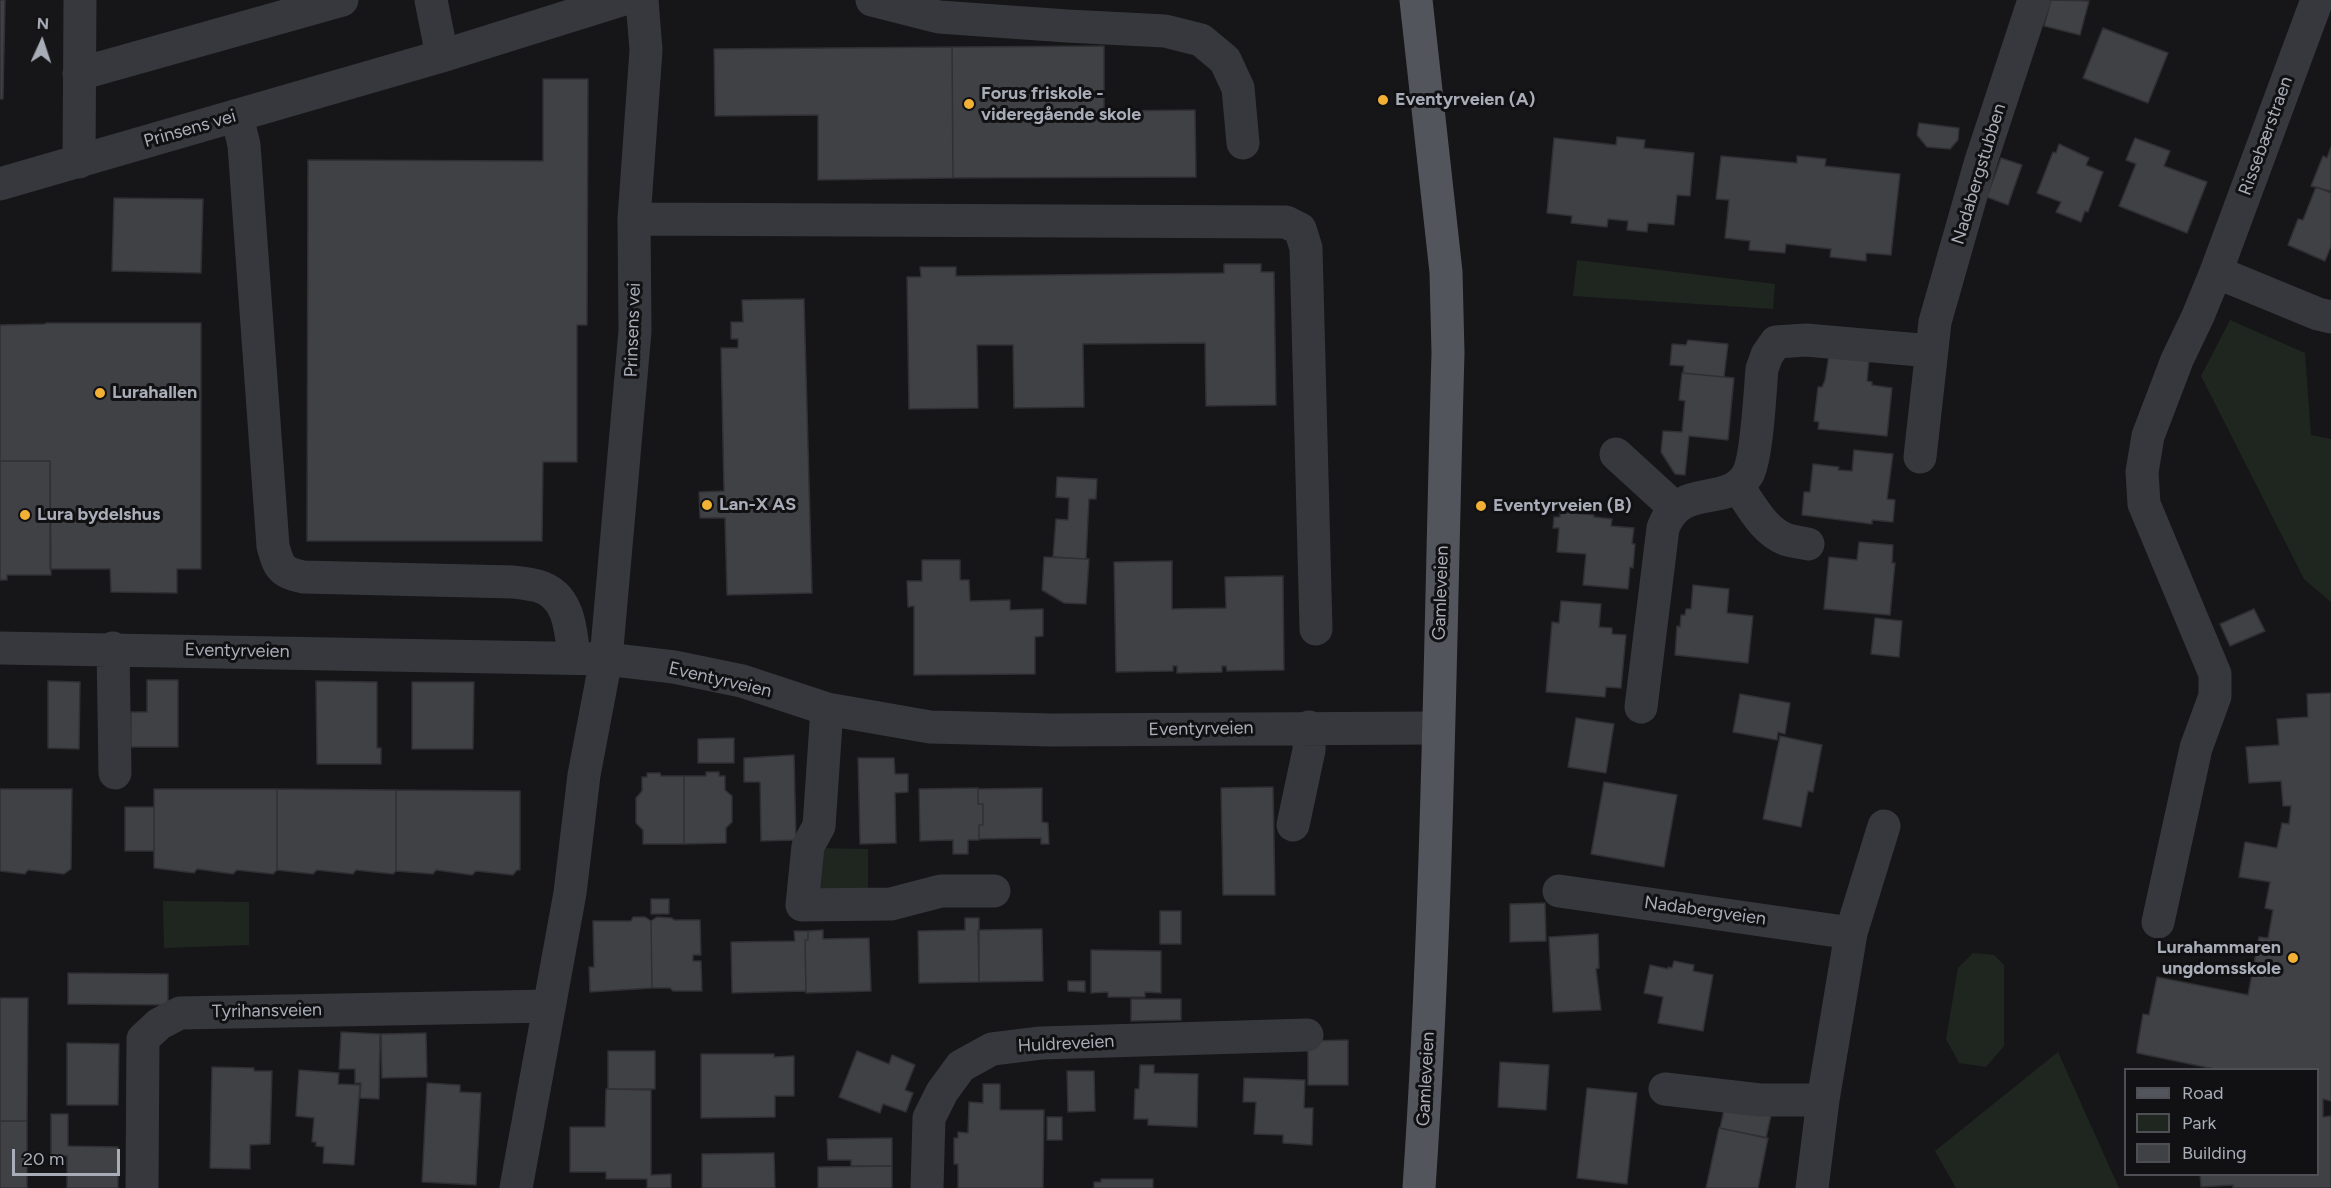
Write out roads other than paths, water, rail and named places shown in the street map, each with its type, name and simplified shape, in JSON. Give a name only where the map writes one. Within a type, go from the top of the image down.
[{"type":"main road","name":"Gamleveien","points":[[1416,0],[1446,272],[1448,353],[1428,1061],[1419,1188]]},
{"type":"street","points":[[79,162],[80,0]]},
{"type":"street","points":[[80,74],[342,0]]},
{"type":"street","points":[[431,0],[442,56]]},
{"type":"street","name":"Prinsens vei","points":[[0,184],[442,56],[621,0]]},
{"type":"street","name":"Prinsens vei","points":[[606,659],[635,331],[634,219],[646,50],[642,0]]},
{"type":"street","points":[[872,0],[939,16],[1165,31],[1201,40],[1225,60],[1238,87],[1243,143]]},
{"type":"street","name":"Nadabergstubben","points":[[1920,457],[1935,322],[1980,164],[2034,0]]},
{"type":"street","name":"Rissebærstraen","points":[[2158,922],[2196,748],[2215,696],[2215,674],[2144,504],[2142,472],[2148,436],[2177,360],[2216,272],[2317,0]]},
{"type":"street","points":[[237,116],[244,145],[273,546],[278,565],[288,573],[303,577],[514,582],[540,586],[559,598],[569,618],[574,658]]},
{"type":"street","points":[[634,219],[1286,222],[1300,229],[1306,248],[1316,628]]},
{"type":"street","points":[[2216,272],[2318,314],[2331,317]]},
{"type":"street","points":[[1641,707],[1663,528],[1676,508],[1690,498],[1729,492],[1738,487],[1749,471],[1762,369],[1767,355],[1776,342],[1806,340],[1931,351]]},
{"type":"street","points":[[1616,454],[1676,508]]},
{"type":"street","points":[[1738,487],[1759,518],[1776,534],[1786,540],[1808,544]]},
{"type":"street","name":"Eventyrveien","points":[[0,648],[112,648],[606,659],[674,667],[742,681],[827,709],[930,727],[1052,730],[1437,728]]},
{"type":"street","points":[[112,648],[115,773]]},
{"type":"street","points":[[516,1188],[570,892],[584,775],[606,659]]},
{"type":"street","points":[[827,709],[819,826],[808,846],[802,905],[891,904],[941,891],[994,891]]},
{"type":"street","points":[[1293,825],[1309,750],[1309,727]]},
{"type":"street","points":[[1812,1188],[1823,1100],[1851,933],[1884,826]]},
{"type":"street","name":"Nadabergveien","points":[[1559,891],[1851,933]]},
{"type":"street","name":"Tyrihansveien","points":[[142,1188],[143,1038],[159,1024],[180,1013],[549,1006]]},
{"type":"street","name":"Huldreveien","points":[[927,1188],[929,1118],[942,1092],[961,1066],[992,1049],[1041,1043],[1307,1035]]},
{"type":"street","points":[[1665,1089],[1760,1100],[1823,1100]]},
{"type":"place","name":"Eventyrveien (A)","points":[[1383,100]]},
{"type":"place","name":"Forus friskole - videregående skole","points":[[969,104]]},
{"type":"place","name":"Lurahallen","points":[[100,393]]},
{"type":"place","name":"Lan-X AS","points":[[707,505]]},
{"type":"place","name":"Eventyrveien (B)","points":[[1481,506]]},
{"type":"place","name":"Lura bydelshus","points":[[25,515]]},
{"type":"place","name":"Lurahammaren ungdomsskole","points":[[2293,958]]}]
